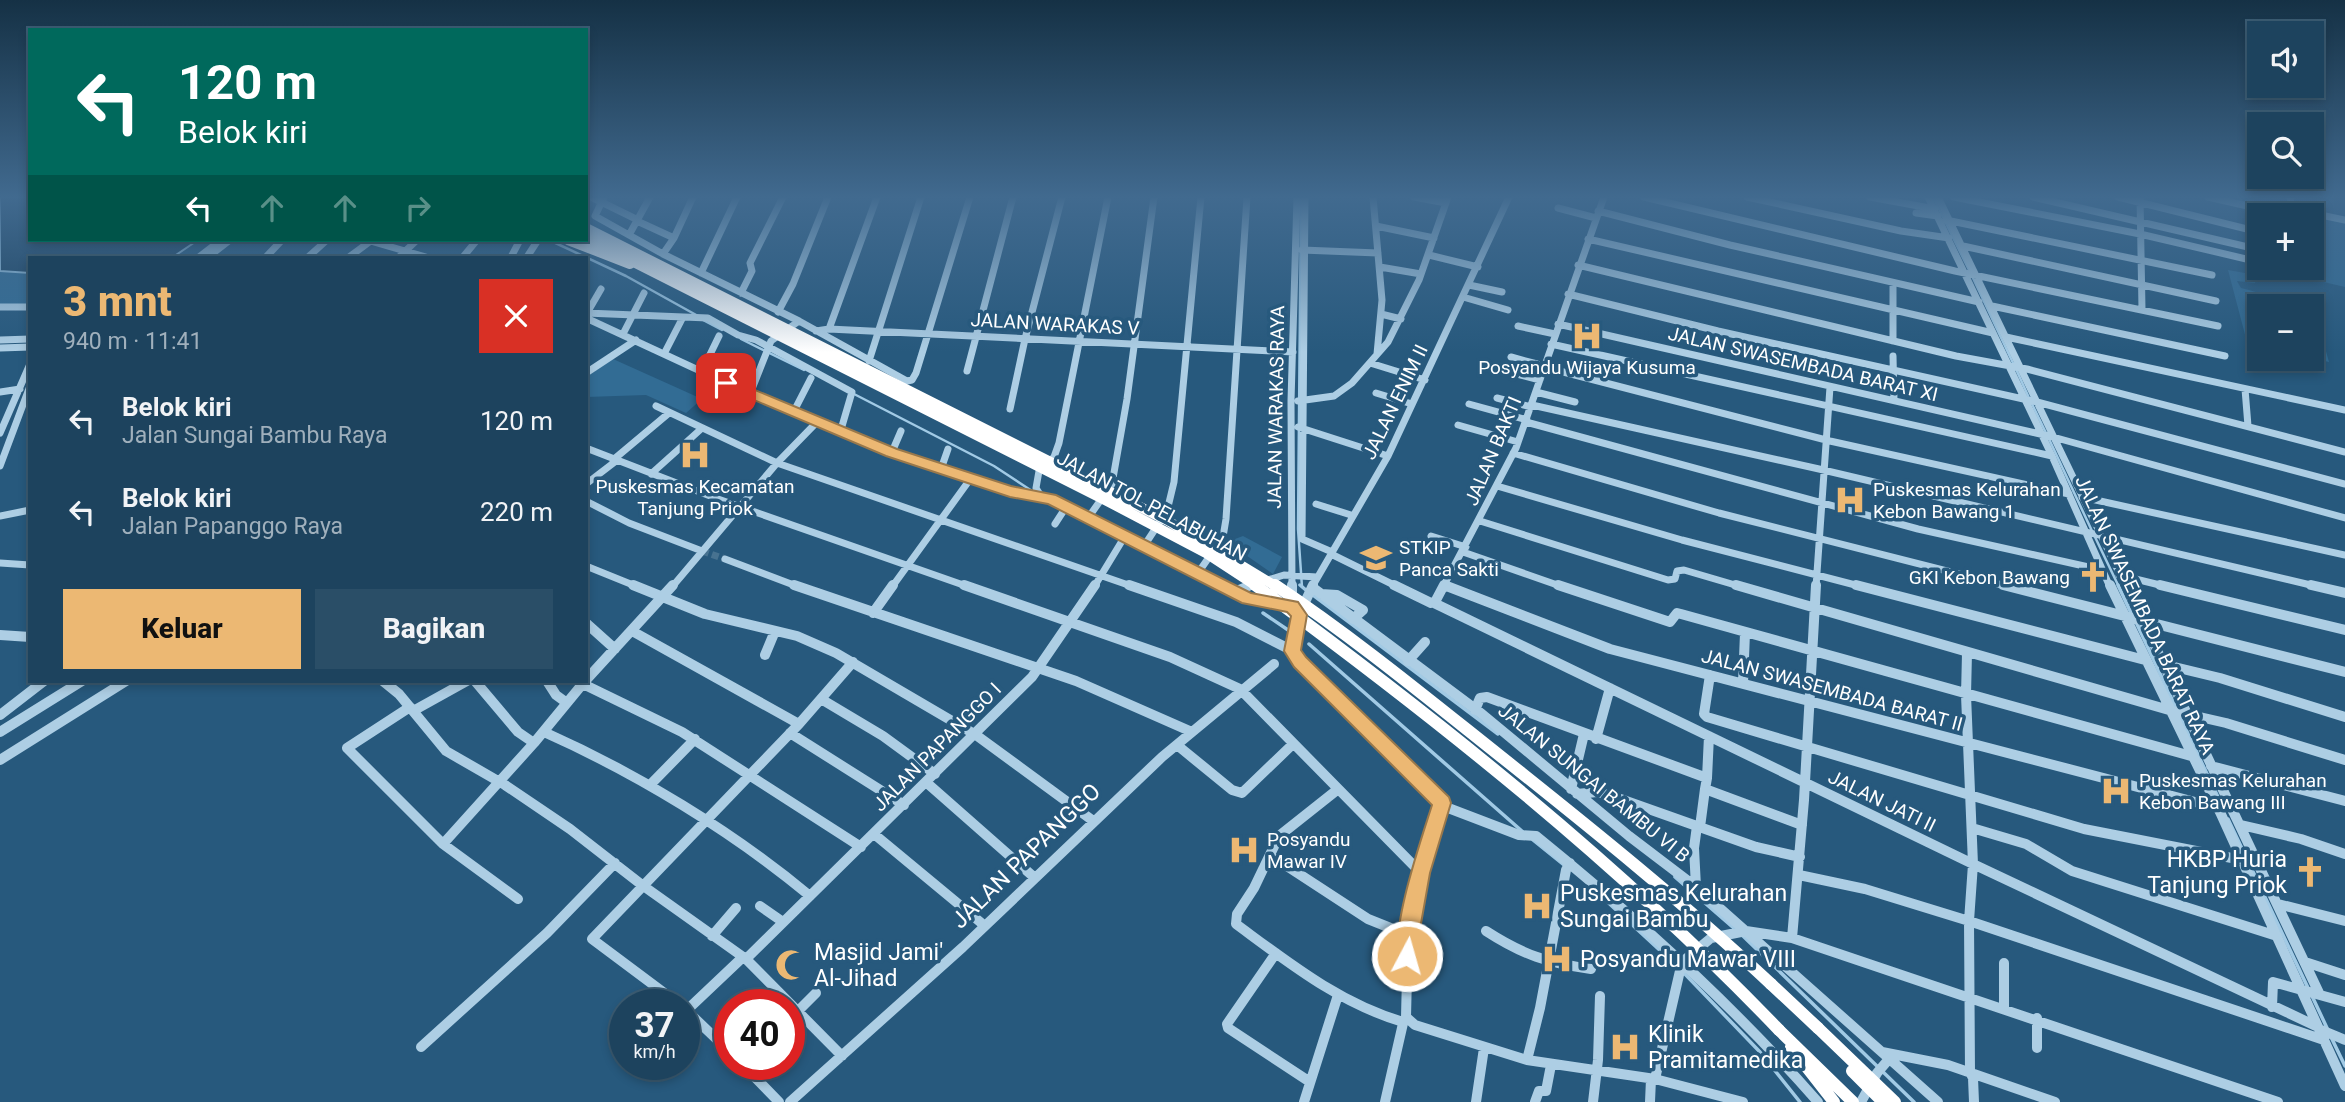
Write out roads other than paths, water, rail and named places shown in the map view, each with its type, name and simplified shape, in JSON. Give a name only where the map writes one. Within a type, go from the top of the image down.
[{"type":"highway","points":[[589,248],[675,282]]},
{"type":"highway","name":"JALAN TOL PELABUHAN","points":[[607,248],[1107,501],[1206,553],[1251,582],[1379,676],[1527,795],[1706,954],[1853,1102]]},
{"type":"highway","name":"JALAN TOL PELABUHAN","points":[[627,248],[1156,515],[1220,548],[1255,570],[1427,698],[1680,901],[1818,1028]]},
{"type":"highway","points":[[1818,1028],[1825,1042],[1882,1102]]},
{"type":"highway","points":[[1818,1028],[1895,1102]]},
{"type":"highway","points":[[1779,1030],[1834,1102]]},
{"type":"street","points":[[398,248],[423,256]]},
{"type":"street","points":[[401,256],[409,248]]},
{"type":"street","points":[[659,248],[743,288],[781,308],[788,316],[823,330],[904,380],[913,378],[954,248]]},
{"type":"street","points":[[702,269],[712,248]]},
{"type":"street","points":[[743,288],[752,271],[750,263],[757,248]]},
{"type":"street","points":[[781,308],[806,248]]},
{"type":"street","points":[[823,330],[856,248]]},
{"type":"street","points":[[870,358],[905,248]]},
{"type":"street","points":[[967,371],[999,248]]},
{"type":"street","points":[[1010,409],[1049,248]]},
{"type":"street","points":[[1040,496],[1036,488],[1037,476],[1054,457],[1059,443],[1097,248]]},
{"type":"street","points":[[1088,518],[1112,484],[1147,248]]},
{"type":"street","points":[[1144,546],[1167,511],[1172,491],[1196,248]]},
{"type":"street","points":[[1198,573],[1223,537],[1226,519],[1244,248]]},
{"type":"street","points":[[1377,354],[1381,314],[1378,248]]},
{"type":"street","points":[[1378,253],[1300,250],[1297,401],[1334,396],[1352,383],[1370,363],[1401,319],[1431,248]]},
{"type":"street","name":"JALAN ENIM II","points":[[1293,651],[1299,615],[1310,591],[1351,515],[1388,456],[1486,248]]},
{"type":"street","name":"JALAN BAKTI","points":[[1434,603],[1480,521],[1518,442],[1540,380],[1541,364],[1555,334],[1584,248]]},
{"type":"street","points":[[1628,248],[1895,312],[2345,410]]},
{"type":"street","points":[[1745,248],[1992,306],[2225,356]]},
{"type":"street","points":[[1860,248],[1971,275],[2218,326]]},
{"type":"street","name":"JALAN SWASEMBADA BARAT RAYA","points":[[1955,248],[1971,275],[1994,334],[2015,367],[2048,436],[2052,456],[2102,570],[2218,807],[2277,936],[2310,990],[2321,1032],[2345,1086]]},
{"type":"street","points":[[1964,248],[1971,275],[1992,306],[2031,401],[2082,497],[2278,904],[2305,962],[2310,990]]},
{"type":"street","points":[[1974,248],[2216,301]]},
{"type":"street","points":[[2093,248],[2213,275]]},
{"type":"street","points":[[2139,248],[2142,309]]},
{"type":"street","points":[[2201,248],[2247,259]]},
{"type":"street","name":"JALAN WARAKAS RAYA","points":[[1292,606],[1298,492],[1298,427],[1293,352],[1300,250]]},
{"type":"street","points":[[1429,255],[1478,267]]},
{"type":"street","points":[[1578,265],[1893,341],[2015,367],[2345,453]]},
{"type":"street","points":[[1380,267],[1421,275]]},
{"type":"street","points":[[1893,283],[1893,341]]},
{"type":"street","points":[[1469,285],[1502,292]]},
{"type":"street","points":[[588,313],[601,289]]},
{"type":"street","points":[[623,334],[644,293]]},
{"type":"street","points":[[1568,294],[2031,401],[2345,484]]},
{"type":"street","points":[[1463,297],[1508,310]]},
{"type":"street","points":[[0,307],[28,307]]},
{"type":"street","points":[[1381,314],[1401,319]]},
{"type":"street","points":[[588,315],[704,317],[738,335],[756,340],[767,350],[852,394],[840,433]]},
{"type":"street","points":[[588,316],[664,354],[816,423],[971,478],[1040,496],[1234,592],[1264,603],[1292,606],[1299,615]]},
{"type":"street","points":[[756,340],[776,329],[788,316]]},
{"type":"street","points":[[664,354],[686,318]]},
{"type":"street","points":[[750,394],[775,336],[799,321]]},
{"type":"street","name":"JALAN SWASEMBADA BARAT XI","points":[[1558,324],[2048,436],[2345,518]]},
{"type":"street","points":[[1518,326],[1555,334]]},
{"type":"street","name":"JALAN WARAKAS V","points":[[823,330],[1293,352]]},
{"type":"street","points":[[702,371],[719,336]]},
{"type":"street","points":[[0,340],[28,339]]},
{"type":"street","points":[[588,370],[636,340]]},
{"type":"street","points":[[1551,344],[2052,456]]},
{"type":"street","points":[[0,348],[28,347]]},
{"type":"street","points":[[1893,356],[1894,400]]},
{"type":"street","points":[[1511,357],[1825,440],[2069,494]]},
{"type":"street","points":[[1370,363],[1425,380]]},
{"type":"street","points":[[0,433],[28,369]]},
{"type":"street","points":[[1505,371],[1540,380]]},
{"type":"street","points":[[793,413],[811,378]]},
{"type":"street","points":[[1792,938],[1809,748],[1819,502],[1830,387]]},
{"type":"street","points":[[0,392],[20,389]]},
{"type":"street","points":[[2245,389],[2248,426]]},
{"type":"street","points":[[0,466],[28,391]]},
{"type":"street","points":[[1536,392],[1575,402]]},
{"type":"street","points":[[1376,393],[1412,404]]},
{"type":"street","points":[[1497,398],[1821,470],[2345,593]]},
{"type":"street","points":[[1469,404],[1918,529],[2102,570]]},
{"type":"street","points":[[656,406],[777,463],[1236,622],[1293,651],[1300,662],[1437,795],[1443,806],[1519,835],[1536,836],[1682,963],[1776,1052],[1818,1102]]},
{"type":"street","points":[[588,482],[669,413]]},
{"type":"street","points":[[588,678],[663,597],[777,463],[816,423]]},
{"type":"street","points":[[1458,425],[1518,442]]},
{"type":"street","points":[[1298,492],[1298,427],[1388,456]]},
{"type":"street","points":[[651,474],[701,429]]},
{"type":"street","points":[[892,452],[901,431]]},
{"type":"street","points":[[588,449],[741,507],[1170,657],[1240,689],[1421,873]]},
{"type":"street","points":[[941,468],[948,449]]},
{"type":"street","points":[[1513,453],[1817,538],[2140,617],[2345,672]]},
{"type":"street","points":[[873,613],[971,478]]},
{"type":"street","points":[[1497,486],[1624,524],[2145,660]]},
{"type":"street","points":[[2082,497],[2345,555]]},
{"type":"street","points":[[588,502],[629,523],[702,551]]},
{"type":"street","points":[[1316,504],[1351,515]]},
{"type":"street","points":[[1055,524],[1064,509]]},
{"type":"street","points":[[0,516],[28,510]]},
{"type":"street","points":[[1296,516],[1303,541],[1434,603]]},
{"type":"street","points":[[1480,521],[1668,580],[1675,579],[1677,571],[1681,569],[1814,610],[2170,710],[2226,723],[2345,760]]},
{"type":"street","points":[[1431,536],[1633,611],[1670,622],[1679,613],[2191,756]]},
{"type":"street","name":"JALAN PAPANGGO I","points":[[700,994],[745,958],[976,735],[1039,667],[1103,574],[1124,537]]},
{"type":"street","points":[[725,559],[873,613],[997,651],[1135,706],[1192,732]]},
{"type":"street","points":[[0,563],[28,565]]},
{"type":"street","points":[[588,567],[705,614],[807,640],[853,663],[976,735],[1092,820]]},
{"type":"street","points":[[2119,575],[2345,631]]},
{"type":"street","points":[[1234,592],[1270,577],[1317,577]]},
{"type":"street","name":"JALAN SWASEMBADA BARAT II","points":[[1444,586],[1610,649],[1743,683],[1811,704],[2218,807]]},
{"type":"street","name":"JALAN SUNGAI BAMBU VI B","points":[[1310,591],[1321,594],[1475,710],[1696,887],[1740,932],[1883,1062],[1938,1102]]},
{"type":"street","name":"JALAN JATI II","points":[[1434,603],[2321,1032]]},
{"type":"street","points":[[588,625],[615,649]]},
{"type":"street","points":[[632,631],[799,724]]},
{"type":"street","points":[[765,655],[775,631]]},
{"type":"street","points":[[1743,683],[1745,633]]},
{"type":"street","points":[[0,635],[28,637]]},
{"type":"street","points":[[1408,661],[1425,642]]},
{"type":"street","points":[[1967,653],[1966,695],[1973,864],[1969,921],[1970,1072],[1973,1078],[1974,1102]]},
{"type":"street","points":[[658,989],[592,941],[642,885],[799,724],[853,663]]},
{"type":"street","name":"JALAN PAPANGGO","points":[[790,1102],[923,986],[1092,820],[1240,689],[1274,664]]},
{"type":"street","points":[[2162,664],[2220,678],[2345,717]]},
{"type":"street","points":[[1710,676],[1704,714],[1707,717],[1972,798],[2084,829],[2242,860]]},
{"type":"street","points":[[0,715],[41,683]]},
{"type":"street","points":[[0,732],[79,683]]},
{"type":"street","points":[[0,760],[123,683]]},
{"type":"street","points":[[385,683],[446,751],[586,839],[642,885],[745,958],[776,989]]},
{"type":"street","points":[[463,683],[411,709],[347,748],[443,844],[518,899]]},
{"type":"street","points":[[477,683],[518,732],[534,743]]},
{"type":"street","points":[[548,683],[556,695],[567,703]]},
{"type":"street","points":[[443,844],[500,783],[583,683]]},
{"type":"street","points":[[588,683],[695,739],[861,847]]},
{"type":"street","points":[[1596,739],[1610,688]]},
{"type":"street","points":[[1475,710],[1480,698],[1487,697],[1706,783],[1802,825]]},
{"type":"street","points":[[821,699],[883,736],[935,774]]},
{"type":"street","points":[[544,732],[588,751],[650,785],[770,865],[810,897]]},
{"type":"street","points":[[790,733],[904,805]]},
{"type":"street","points":[[1584,734],[1574,791],[1612,796],[1756,847],[1800,857]]},
{"type":"street","points":[[1696,887],[1694,848],[1706,783],[1709,736]]},
{"type":"street","points":[[650,785],[695,739]]},
{"type":"street","points":[[1177,745],[1232,790],[1242,793],[1293,744]]},
{"type":"street","points":[[2211,766],[2345,802]]},
{"type":"street","points":[[927,783],[1035,878]]},
{"type":"street","points":[[1337,790],[1283,831],[1254,888],[1237,914],[1236,922],[1276,953],[1375,1016],[1404,1019],[1415,1025],[1527,1060],[1653,1079],[1743,1102]]},
{"type":"street","points":[[1385,1102],[1404,1019],[1408,935],[1421,873],[1443,806]]},
{"type":"street","points":[[2241,825],[2345,854]]},
{"type":"street","points":[[1972,828],[2026,844],[2072,871],[2277,936]]},
{"type":"street","points":[[874,834],[985,926]]},
{"type":"street","points":[[1270,855],[1368,919],[1408,935]]},
{"type":"street","points":[[421,1047],[547,933],[615,863]]},
{"type":"street","points":[[1527,1060],[1569,866]]},
{"type":"street","points":[[1799,875],[1865,889],[2342,1038]]},
{"type":"street","points":[[2278,904],[2345,921]]},
{"type":"street","points":[[760,906],[783,922]]},
{"type":"street","points":[[712,936],[736,908]]},
{"type":"street","points":[[1486,931],[1508,945],[1549,963],[1591,970]]},
{"type":"street","points":[[1650,1102],[1653,1079],[1682,963],[1711,938],[1740,932],[1792,938],[2037,1018],[2278,1102]]},
{"type":"street","points":[[1276,953],[1227,1024],[1228,1028],[1310,1082]]},
{"type":"street","points":[[2305,962],[2345,975]]},
{"type":"street","points":[[2004,963],[2004,1007]]},
{"type":"street","points":[[2272,1007],[2273,982],[2310,990],[2345,1002]]},
{"type":"street","points":[[805,1004],[816,993]]},
{"type":"street","points":[[1304,1102],[1339,995]]},
{"type":"street","points":[[1593,1102],[1598,1070],[1600,996]]},
{"type":"street","points":[[805,1018],[842,1056]]},
{"type":"street","points":[[2037,1018],[2037,1048]]},
{"type":"street","points":[[700,1023],[714,1037]]},
{"type":"street","points":[[1476,1102],[1484,1048]]},
{"type":"street","points":[[1861,1102],[1883,1062],[1911,1055],[1970,1072],[2055,1102]]},
{"type":"street","points":[[1535,1102],[1539,1091],[1546,1091],[1551,1065]]},
{"type":"street","points":[[758,1080],[779,1102]]},
{"type":"waterway","points":[[567,248],[583,256]]},
{"type":"waterway","points":[[1301,248],[1298,529],[1302,587]]},
{"type":"waterway","points":[[1958,248],[1970,272]]},
{"type":"waterway","points":[[588,258],[698,316]]},
{"type":"waterway","points":[[1973,278],[2013,363]]},
{"type":"waterway","points":[[703,320],[722,330]]},
{"type":"waterway","points":[[741,339],[804,370]]},
{"type":"waterway","points":[[2016,369],[2029,398]]},
{"type":"waterway","points":[[854,394],[994,466],[1035,493]]},
{"type":"waterway","points":[[2032,404],[2046,433]]},
{"type":"waterway","points":[[2049,439],[2092,531]]},
{"type":"waterway","points":[[1046,501],[1097,526]]},
{"type":"waterway","points":[[2095,537],[2119,587]]},
{"type":"waterway","points":[[2118,585],[2131,613]]},
{"type":"waterway","points":[[1302,587],[1307,591]]},
{"type":"waterway","points":[[1313,595],[1498,734]]},
{"type":"waterway","points":[[1263,613],[1291,632]]},
{"type":"waterway","points":[[2136,622],[2176,708]]},
{"type":"waterway","points":[[1309,644],[1523,832]]},
{"type":"waterway","points":[[2180,717],[2218,797]]},
{"type":"waterway","points":[[2228,819],[2309,990]]},
{"type":"waterway","points":[[1533,840],[1564,865]]},
{"type":"waterway","points":[[1675,877],[1736,930]]},
{"type":"waterway","points":[[1601,896],[1678,967]]},
{"type":"waterway","points":[[1743,936],[1914,1102]]},
{"type":"waterway","points":[[1683,972],[1760,1052],[1800,1102]]},
{"type":"waterway","points":[[2312,996],[2327,1028]]},
{"type":"waterway","points":[[2331,1037],[2345,1066]]},
{"type":"tunnel","points":[[702,551],[725,559]]},
{"type":"place","name":"Posyandu Wijaya Kusuma","points":[[1587,336]]},
{"type":"place","name":"Puskesmas Kecamatan Tanjung Priok","points":[[695,455]]},
{"type":"place","name":"Puskesmas Kelurahan Kebon Bawang 1","points":[[1850,500]]},
{"type":"place","name":"STKIP Panca Sakti","points":[[1376,558]]},
{"type":"place","name":"GKI Kebon Bawang","points":[[2093,577]]},
{"type":"place","name":"Puskesmas Kelurahan Kebon Bawang III","points":[[2116,791]]},
{"type":"place","name":"Posyandu Mawar IV","points":[[1244,850]]},
{"type":"place","name":"HKBP Huria Tanjung Priok","points":[[2310,872]]},
{"type":"place","name":"Puskesmas Kelurahan Sungai Bambu","points":[[1537,906]]},
{"type":"place","name":"Posyandu Mawar VIII","points":[[1557,959]]},
{"type":"place","name":"Masjid Jami' Al-Jihad","points":[[791,965]]},
{"type":"place","name":"Klinik Pramitamedika","points":[[1625,1047]]}]
